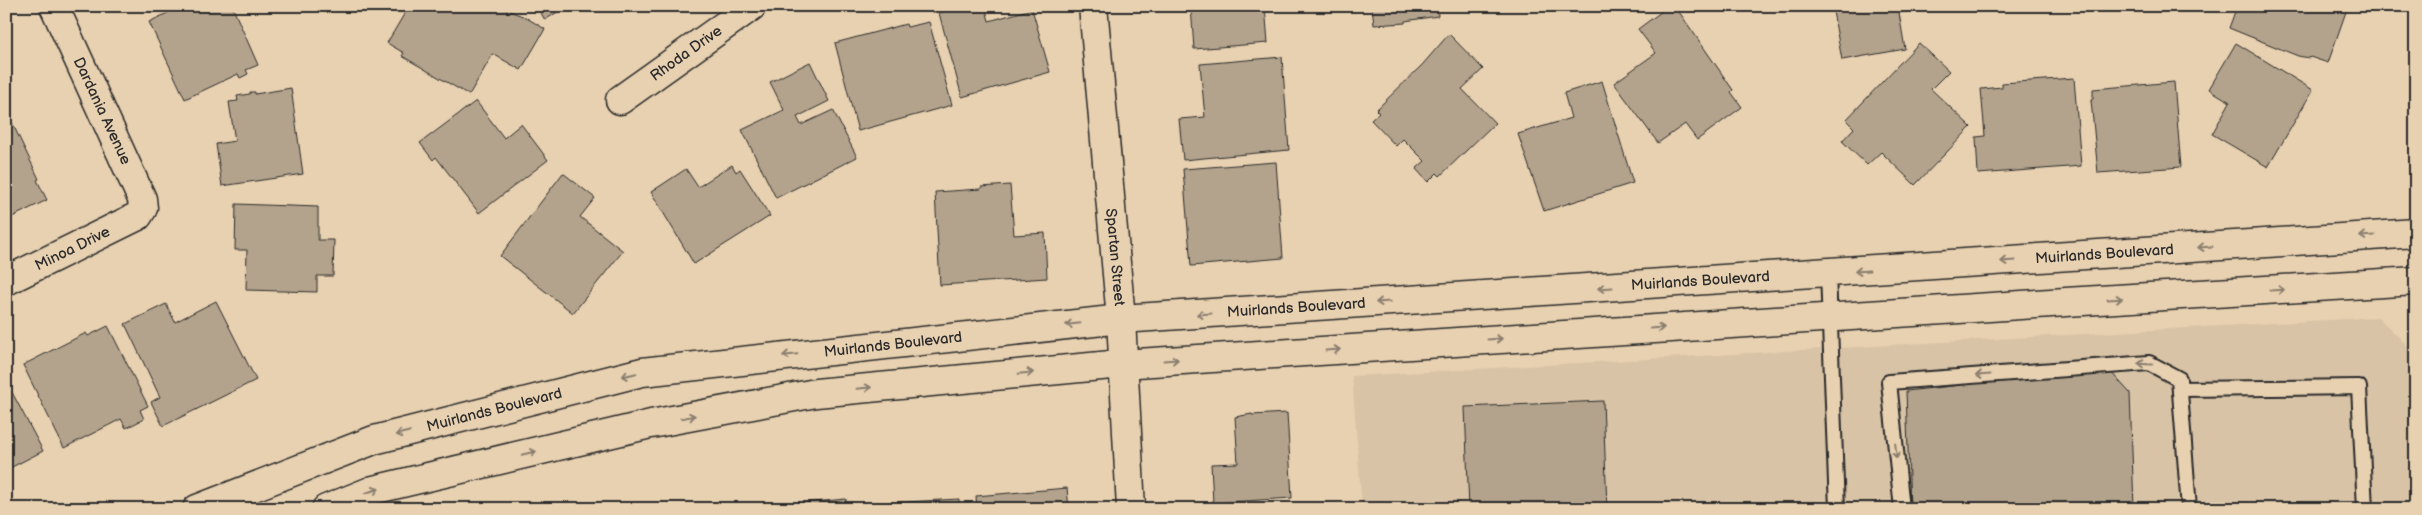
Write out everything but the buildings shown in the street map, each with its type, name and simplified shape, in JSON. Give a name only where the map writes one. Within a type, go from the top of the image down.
[{"type":"main road","name":"Dardania Avenue","points":[[54,6],[142,199],[143,208],[138,216]]},
{"type":"main road","name":"Rhoda Drive","points":[[620,100],[752,6]]},
{"type":"main road","name":"Spartan Street","points":[[1093,6],[1122,319],[1122,364],[1131,509]]},
{"type":"main road","name":"Minoa Drive","points":[[6,281],[138,216]]},
{"type":"main road","name":"Muirlands Boulevard","points":[[197,509],[374,440],[642,372],[1122,319],[2416,234]]},
{"type":"main road","points":[[326,509],[373,490],[651,424],[816,393],[1122,364],[1829,317],[2416,282]]},
{"type":"lane","points":[[1828,274],[1837,509]]},
{"type":"lane","points":[[1902,509],[1889,382],[2149,363],[2179,379],[2189,509]]},
{"type":"lane","points":[[2180,389],[2359,387],[2365,509]]},
{"type":"shaded area","points":[[2378,317],[2416,354],[2416,509],[1362,509],[1352,376]]}]
